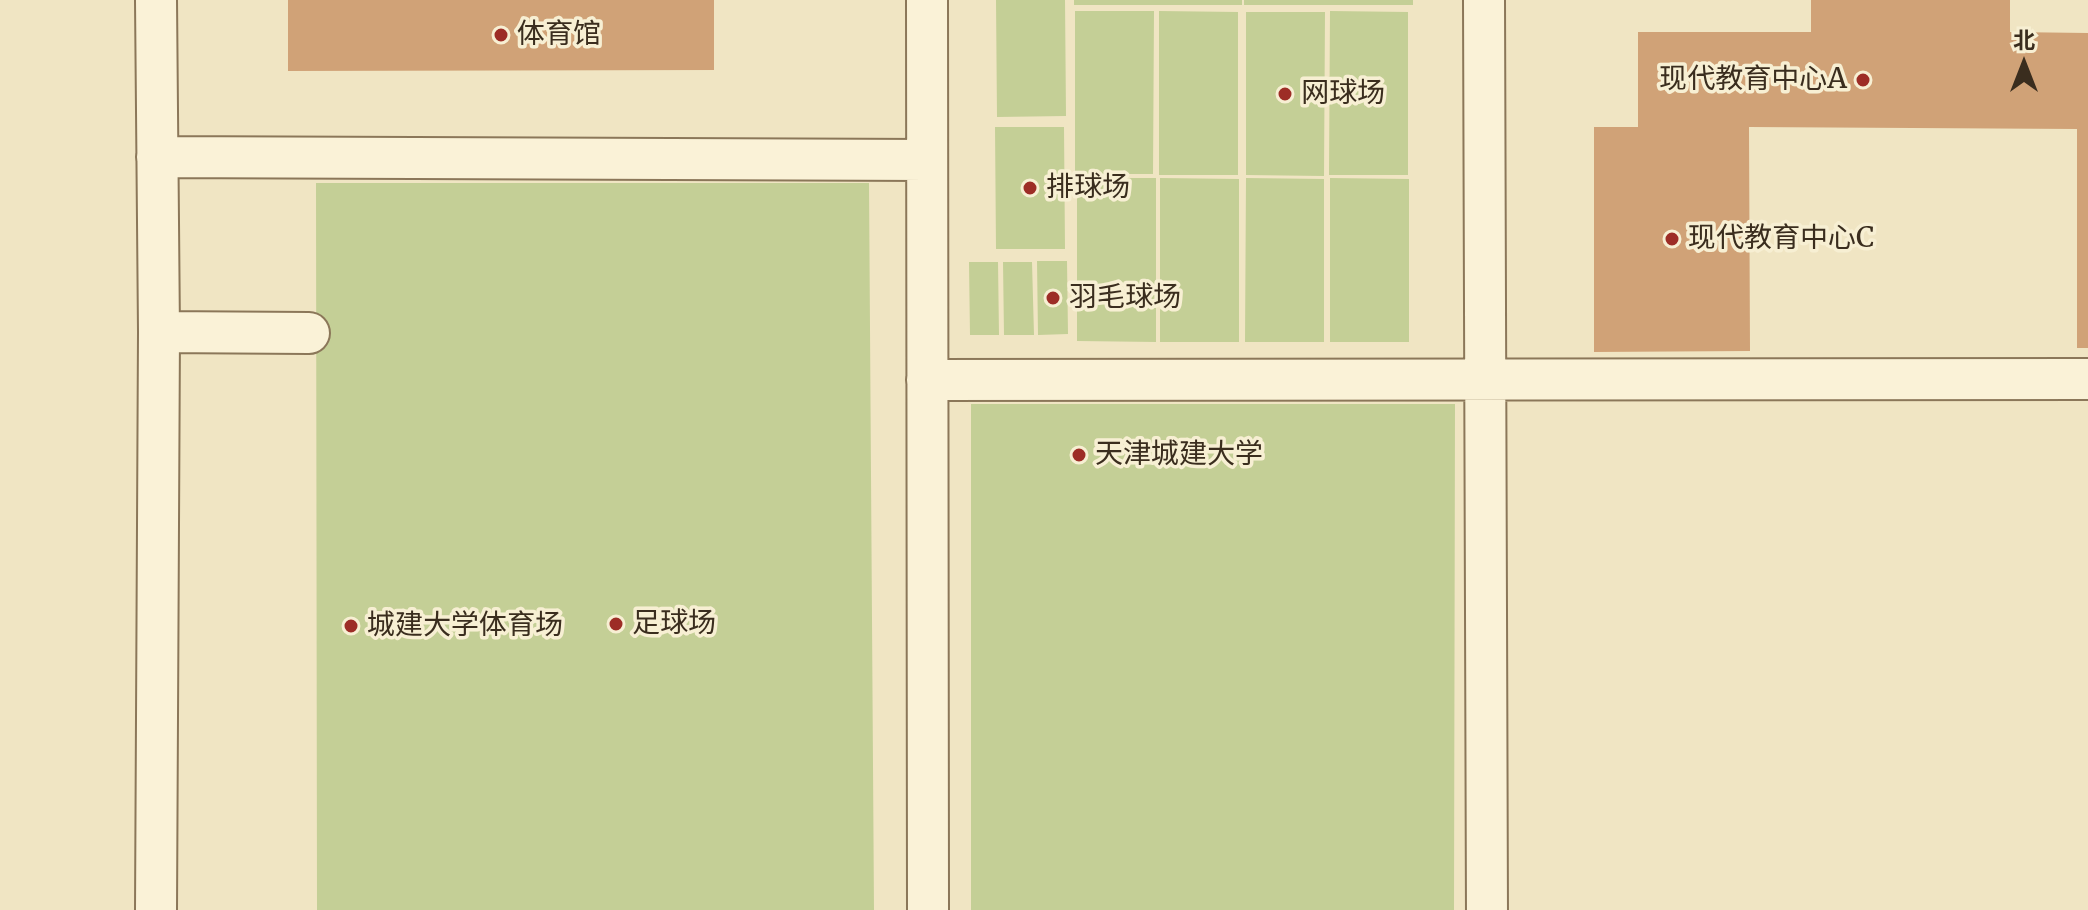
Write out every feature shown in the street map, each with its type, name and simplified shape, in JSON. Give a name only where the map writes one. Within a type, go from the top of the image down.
[{"type":"lane","points":[[156,0],[159,332],[156,910]]},
{"type":"lane","points":[[927,0],[928,910]]},
{"type":"lane","points":[[1484,0],[1487,910]]},
{"type":"lane","points":[[157,157],[927,160]]},
{"type":"lane","points":[[159,332],[309,333]]},
{"type":"lane","points":[[927,380],[2088,379]]},
{"type":"green space","name":"排球场","points":[[996,0],[1065,0],[1066,116],[997,117]]},
{"type":"green space","points":[[1074,0],[1242,0],[1242,5],[1074,5]]},
{"type":"green space","points":[[1244,0],[1413,0],[1413,5],[1244,5]]},
{"type":"green space","points":[[1075,11],[1154,11],[1153,174],[1075,174]]},
{"type":"green space","name":"网球场","points":[[1159,11],[1238,12],[1238,175],[1159,175]]},
{"type":"green space","name":"网球场","points":[[1330,11],[1408,12],[1408,175],[1329,175]]},
{"type":"green space","name":"网球场","points":[[1246,12],[1325,12],[1324,176],[1246,175]]},
{"type":"green space","name":"排球场","points":[[995,127],[1064,127],[1065,249],[996,249]]},
{"type":"green space","points":[[1077,178],[1156,178],[1156,342],[1077,341]]},
{"type":"green space","points":[[1160,178],[1239,179],[1239,342],[1160,342]]},
{"type":"green space","name":"网球场","points":[[1246,178],[1324,179],[1324,342],[1245,342]]},
{"type":"green space","name":"网球场","points":[[1330,178],[1409,179],[1409,342],[1330,342]]},
{"type":"green space","points":[[316,183],[869,183],[874,910],[317,910]]},
{"type":"green space","name":"羽毛球场","points":[[1037,261],[1067,261],[1068,334],[1038,335]]},
{"type":"green space","name":"羽毛球场","points":[[969,262],[998,262],[999,335],[970,335]]},
{"type":"green space","name":"羽毛球场","points":[[1003,262],[1032,262],[1034,335],[1004,335]]},
{"type":"green space","points":[[971,404],[1455,404],[1454,910],[971,910]]},
{"type":"building","name":"体育馆","points":[[288,0],[714,0],[714,70],[288,71]]},
{"type":"building","points":[[1811,0],[2010,0],[2010,32],[2088,33],[2088,348],[2077,348],[2077,129],[1749,127],[1750,351],[1594,352],[1594,127],[1638,127],[1638,32],[1811,32]]},
{"type":"place","name":"体育馆","points":[[501,35]]},
{"type":"place","name":"现代教育中心A","points":[[1863,80]]},
{"type":"place","name":"网球场","points":[[1285,94]]},
{"type":"place","name":"排球场","points":[[1030,188]]},
{"type":"place","name":"现代教育中心C","points":[[1672,239]]},
{"type":"place","name":"羽毛球场","points":[[1053,298]]},
{"type":"place","name":"天津城建大学","points":[[1079,455]]},
{"type":"place","name":"足球场","points":[[616,624]]},
{"type":"place","name":"城建大学体育场","points":[[351,626]]}]
